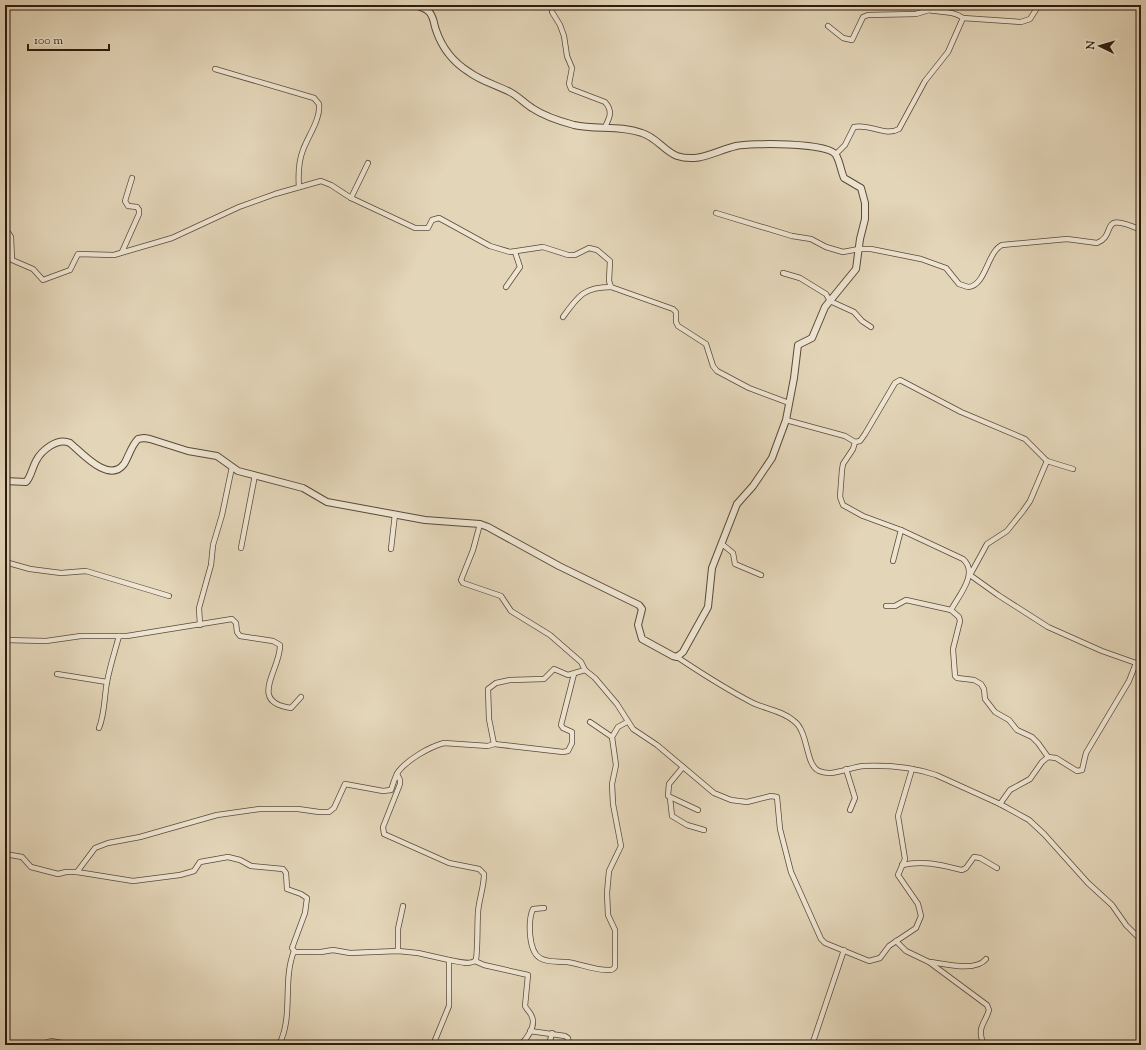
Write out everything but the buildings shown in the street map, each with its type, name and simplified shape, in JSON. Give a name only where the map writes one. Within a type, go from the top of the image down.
[{"type":"street","points":[[415,5],[426,9],[431,14],[436,31],[451,58],[470,73],[511,93],[532,108],[551,117],[581,126],[623,128],[650,135],[677,156],[693,158],[746,145],[797,145],[828,150],[836,154],[844,178],[849,182],[859,185],[862,192],[865,219],[856,269],[820,315],[812,338],[798,345],[786,420],[768,465],[737,504],[712,568],[708,607],[687,646],[677,657]]},
{"type":"street","points":[[917,5],[929,10],[958,14],[963,18],[1021,22],[1030,19],[1039,5]]},
{"type":"street","points":[[828,26],[843,38],[852,40],[863,17],[868,15],[916,14],[929,10]]},
{"type":"street","points":[[552,12],[560,25],[564,36],[567,56],[572,68],[570,84],[571,89],[604,102],[608,106],[610,116],[605,126]]},
{"type":"street","points":[[836,154],[845,144],[854,127],[864,126],[891,132],[900,130],[925,81],[948,52],[963,18]]},
{"type":"street","points":[[215,69],[314,98],[319,104],[318,113],[300,160],[298,169],[299,187]]},
{"type":"street","points":[[351,198],[368,163]]},
{"type":"street","points":[[122,252],[139,214],[137,207],[128,206],[125,201],[132,178]]},
{"type":"street","points":[[5,228],[12,237],[12,260],[33,268],[42,279],[70,270],[78,254],[106,255],[172,238],[239,207],[310,183],[326,182],[351,198],[419,229],[428,228],[432,220],[439,218],[502,251],[515,252],[543,247],[554,249],[568,255],[575,255],[589,248],[594,248],[610,261],[609,281],[611,288]]},
{"type":"street","points":[[716,214],[792,236],[811,239],[826,247],[843,252],[859,249],[871,249],[938,264],[950,271],[959,284],[968,287],[977,283],[995,250],[1002,245],[1067,239],[1097,243],[1104,238],[1109,226],[1116,222],[1121,222],[1141,230]]},
{"type":"street","points":[[506,287],[520,267],[515,252]]},
{"type":"street","points":[[783,273],[800,278],[827,295],[830,301],[854,312],[862,321],[871,327]]},
{"type":"street","points":[[563,317],[574,302],[592,288],[611,288],[674,309],[676,312],[676,322],[678,326],[706,344],[713,366],[717,371],[749,388],[789,403]]},
{"type":"street","points":[[786,420],[845,436],[855,442],[860,441],[866,434],[894,383],[900,380],[961,412],[1024,439],[1047,461],[1073,469]]},
{"type":"street","points":[[5,481],[26,482],[38,457],[52,445],[62,441],[70,443],[100,468],[109,471],[120,468],[135,442],[138,439],[144,438],[170,444],[188,451],[217,456],[227,462],[232,468],[303,488],[327,502],[425,520],[480,524],[488,527],[558,566],[639,605],[642,609],[638,625],[642,639],[677,657],[747,699],[794,720],[804,735],[811,762],[818,771],[830,773],[862,766],[884,765],[912,769],[936,775],[1000,804],[1029,820],[1044,834],[1088,883],[1112,905],[1126,925],[1141,940]]},
{"type":"street","points":[[855,442],[853,449],[843,464],[841,502],[850,510],[901,530],[963,559],[969,566],[970,575],[998,596],[1048,627],[1102,651],[1138,663],[1129,681],[1086,753],[1082,770],[1077,771],[1056,758],[1048,757],[1042,762],[1030,779],[1010,790],[1000,804]]},
{"type":"street","points":[[951,610],[987,544],[1007,532],[1023,511],[1030,500],[1047,461]]},
{"type":"street","points":[[200,625],[199,608],[211,565],[213,545],[222,515],[232,468]]},
{"type":"street","points":[[241,548],[255,475]]},
{"type":"street","points":[[391,548],[395,514]]},
{"type":"street","points":[[480,524],[473,550],[462,575],[461,580],[463,583],[501,596],[511,611],[550,635],[581,662],[584,670],[595,678],[617,704],[627,722],[633,729],[683,767],[711,791],[726,798],[750,802],[771,796],[777,797],[785,852],[795,882],[821,940],[858,957],[875,961],[880,958],[896,941],[916,928],[921,916],[918,904],[898,874],[902,865],[904,854],[898,816],[912,769]]},
{"type":"street","points":[[893,561],[901,530]]},
{"type":"street","points":[[722,544],[732,552],[736,565],[761,575]]},
{"type":"street","points":[[5,562],[30,569],[61,573],[86,571],[169,596]]},
{"type":"street","points":[[886,606],[895,606],[906,600],[951,610],[960,621],[953,649],[955,676],[958,678],[974,680],[981,684],[985,699],[995,712],[1009,720],[1017,730],[1032,737],[1048,757]]},
{"type":"street","points":[[5,640],[46,641],[81,636],[119,636],[152,633],[232,619],[236,623],[237,632],[240,636],[279,644],[280,649],[268,685],[268,696],[272,702],[291,708],[301,697]]},
{"type":"street","points":[[99,728],[105,713],[104,705],[107,682],[119,636]]},
{"type":"street","points":[[494,744],[487,694],[491,686],[496,683],[510,680],[541,680],[554,669],[568,674],[574,674],[584,670]]},
{"type":"street","points":[[57,674],[107,682]]},
{"type":"street","points":[[77,872],[95,848],[108,843],[140,837],[217,815],[260,809],[298,809],[329,812],[334,808],[345,784],[388,791],[391,790],[397,774],[420,754],[444,743],[488,746],[494,744],[563,752],[568,751],[572,743],[572,732],[563,728],[561,725],[574,674]]},
{"type":"street","points":[[590,722],[612,737]]},
{"type":"street","points":[[544,908],[533,909],[531,915],[530,938],[538,956],[545,960],[578,964],[603,970],[615,968],[615,930],[608,915],[607,886],[609,871],[621,846],[613,804],[612,784],[615,761],[612,737],[618,727],[627,722]]},
{"type":"street","points":[[683,767],[671,779],[667,787],[672,816],[687,825],[704,830]]},
{"type":"street","points":[[846,770],[854,798],[850,810]]},
{"type":"street","points":[[397,774],[400,784],[383,827],[384,834],[449,863],[479,869],[484,874],[483,889],[478,910],[478,948],[475,961]]},
{"type":"street","points":[[670,798],[698,810]]},
{"type":"street","points":[[5,854],[22,856],[30,867],[58,874],[77,872],[101,874],[124,881],[180,875],[196,870],[200,862],[204,860],[228,857],[240,860],[251,866],[283,869],[286,873],[287,888],[302,894],[307,898],[305,913],[292,948],[294,951],[288,982],[288,1014],[283,1037],[279,1045]]},
{"type":"street","points":[[902,865],[915,862],[936,863],[962,870],[966,868],[974,857],[980,858],[997,868]]},
{"type":"street","points":[[398,951],[398,929],[403,906]]},
{"type":"street","points":[[896,941],[906,951],[929,962],[989,1008],[981,1028],[984,1045]]},
{"type":"street","points":[[294,951],[300,953],[333,950],[350,953],[398,951],[418,953],[467,963],[475,961],[484,965],[528,975],[525,1006],[533,1018],[530,1031],[520,1045]]},
{"type":"street","points":[[812,1045],[844,950]]},
{"type":"street","points":[[929,962],[967,966],[978,965],[983,963],[986,959]]},
{"type":"street","points":[[433,1045],[449,1006],[449,960]]},
{"type":"street","points":[[530,1031],[552,1033],[568,1038],[569,1045]]},
{"type":"street","points":[[549,1045],[552,1033]]},
{"type":"street","points":[[38,1045],[51,1041],[73,1045]]}]
